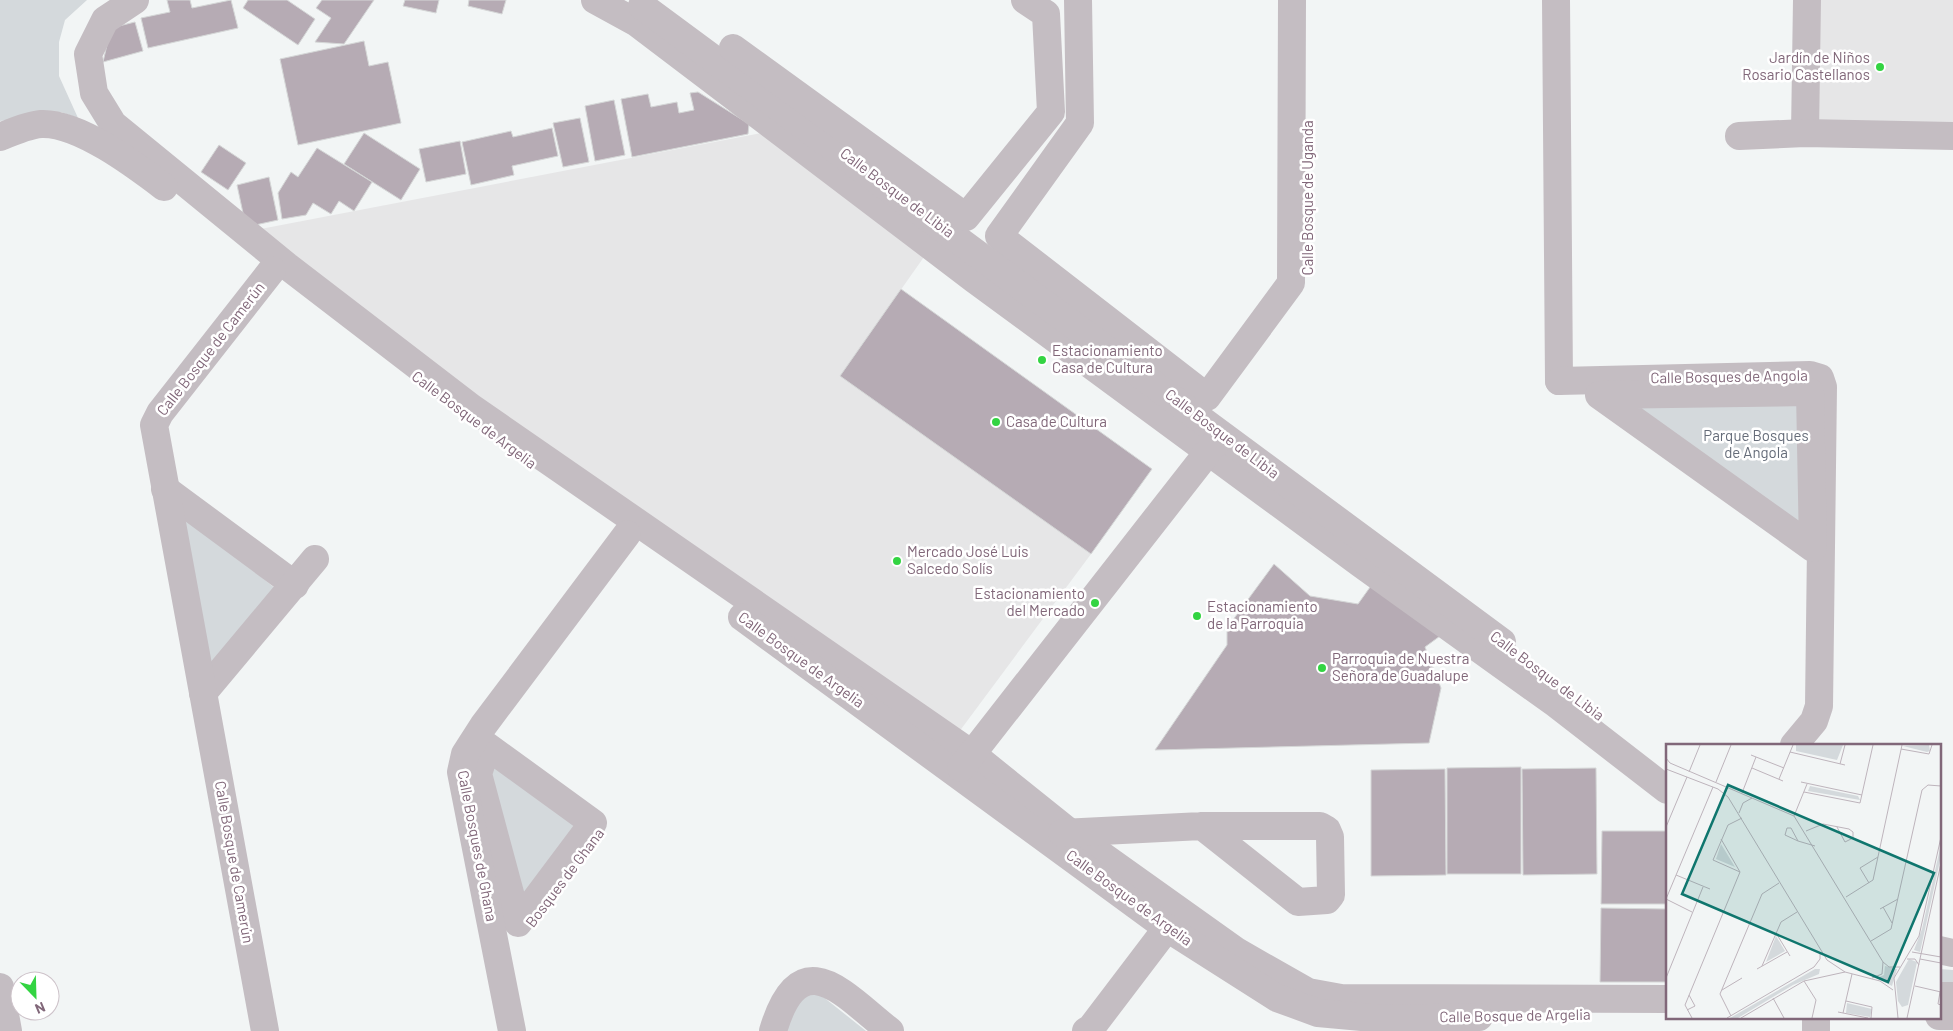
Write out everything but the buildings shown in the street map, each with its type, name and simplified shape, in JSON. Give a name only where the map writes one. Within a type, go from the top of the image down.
[{"type":"street","points":[[104,147],[82,105],[72,77],[74,45],[86,18],[105,0]]},
{"type":"street","points":[[135,0],[105,20],[88,54],[94,93],[113,124],[287,266],[472,408],[964,764],[1057,834],[1236,951],[1308,992],[1341,998],[1666,999]]},
{"type":"street","points":[[595,0],[637,23],[974,279],[1212,436],[1666,789]]},
{"type":"street","points":[[647,2],[966,217],[1050,112],[1046,14],[1025,0]]},
{"type":"street","points":[[1063,3],[1080,123],[999,236],[1206,397],[1291,282],[1292,0]]},
{"type":"street","name":"Calle Bosque de Uganda","points":[[964,764],[1212,436],[1304,293],[1308,284],[1308,0]]},
{"type":"street","points":[[1556,0],[1559,381],[1821,577]]},
{"type":"street","points":[[1805,133],[1807,0]]},
{"type":"street","name":"Calle Bosque de Libia","points":[[647,2],[968,246],[1212,436],[1666,765]]},
{"type":"street","points":[[968,246],[1063,123],[1065,113],[1063,3]]},
{"type":"street","name":"Calle Bosque de Argelia","points":[[0,137],[40,124],[66,127],[104,147],[160,184],[272,270],[627,534],[964,764]]},
{"type":"street","points":[[1739,136],[1805,133],[1953,136]]},
{"type":"street","name":"Calle Bosque de Camerún","points":[[265,1031],[154,432],[156,418],[272,270]]},
{"type":"street","name":"Calle Bosques de Angola","points":[[1559,381],[1810,374],[1820,378],[1823,388],[1819,711],[1814,721],[1795,744]]},
{"type":"street","points":[[1810,392],[1813,548],[1702,469],[1599,395],[1810,392]]},
{"type":"street","points":[[165,489],[294,585]]},
{"type":"street","name":"Calle Bosques de Ghana","points":[[512,1031],[461,766],[465,754],[485,736],[627,534]]},
{"type":"street","points":[[203,693],[315,558]]},
{"type":"street","points":[[485,736],[592,823],[518,923],[478,774],[485,736]]},
{"type":"street","name":"Bosques de Ghana","points":[[485,736],[608,821],[500,965]]},
{"type":"street","points":[[1057,834],[1202,826],[1324,827],[1330,837],[1331,895],[1327,900],[1298,902],[1202,826]]},
{"type":"street","name":"Calle Bosque de Argelia","points":[[1057,834],[1167,928],[1318,1022],[1383,1019],[1666,1014]]},
{"type":"street","points":[[1086,1031],[1091,1028],[1167,928]]},
{"type":"street","points":[[1940,950],[1953,953]]},
{"type":"street","points":[[1940,965],[1953,966]]},
{"type":"street","points":[[773,1031],[778,1014],[788,996],[801,982],[818,979],[836,988],[890,1031]]},
{"type":"street","points":[[0,988],[8,1031]]},
{"type":"street","points":[[1940,996],[1953,996]]},
{"type":"street","points":[[1940,1016],[1953,1016]]},
{"type":"street","points":[[1816,1018],[1816,1031]]},
{"type":"shaded area","name":"Jardín de Niños Rosario Castellanos","points":[[1807,0],[1953,0],[1953,136],[1805,133]]},
{"type":"shaded area","points":[[777,130],[931,247],[840,376],[1091,554],[953,740],[245,232]]},
{"type":"green space","points":[[0,0],[87,0],[65,20],[59,42],[59,76],[78,118],[61,112],[0,121]]},
{"type":"green space","name":"Parque Bosques de Angola","points":[[1802,398],[1804,536],[1616,401]]},
{"type":"green space","points":[[182,513],[276,589],[208,667]]},
{"type":"green space","points":[[487,746],[593,823],[518,923]]},
{"type":"green space","points":[[1940,969],[1953,970],[1953,992],[1940,992]]},
{"type":"green space","points":[[807,984],[866,1031],[783,1031]]},
{"type":"place","name":"Jardín de Niños Rosario Castellanos","points":[[1880,67]]},
{"type":"place","name":"Estacionamiento Casa de Cultura","points":[[1042,360]]},
{"type":"place","name":"Casa de Cultura","points":[[996,422]]},
{"type":"place","name":"Mercado José Luis Salcedo Solís","points":[[897,561]]},
{"type":"place","name":"Estacionamiento del Mercado","points":[[1095,603]]},
{"type":"place","name":"Estacionamiento de la Parroquia","points":[[1197,616]]},
{"type":"place","name":"Parroquia de Nuestra Señora de Guadalupe","points":[[1322,668]]}]
